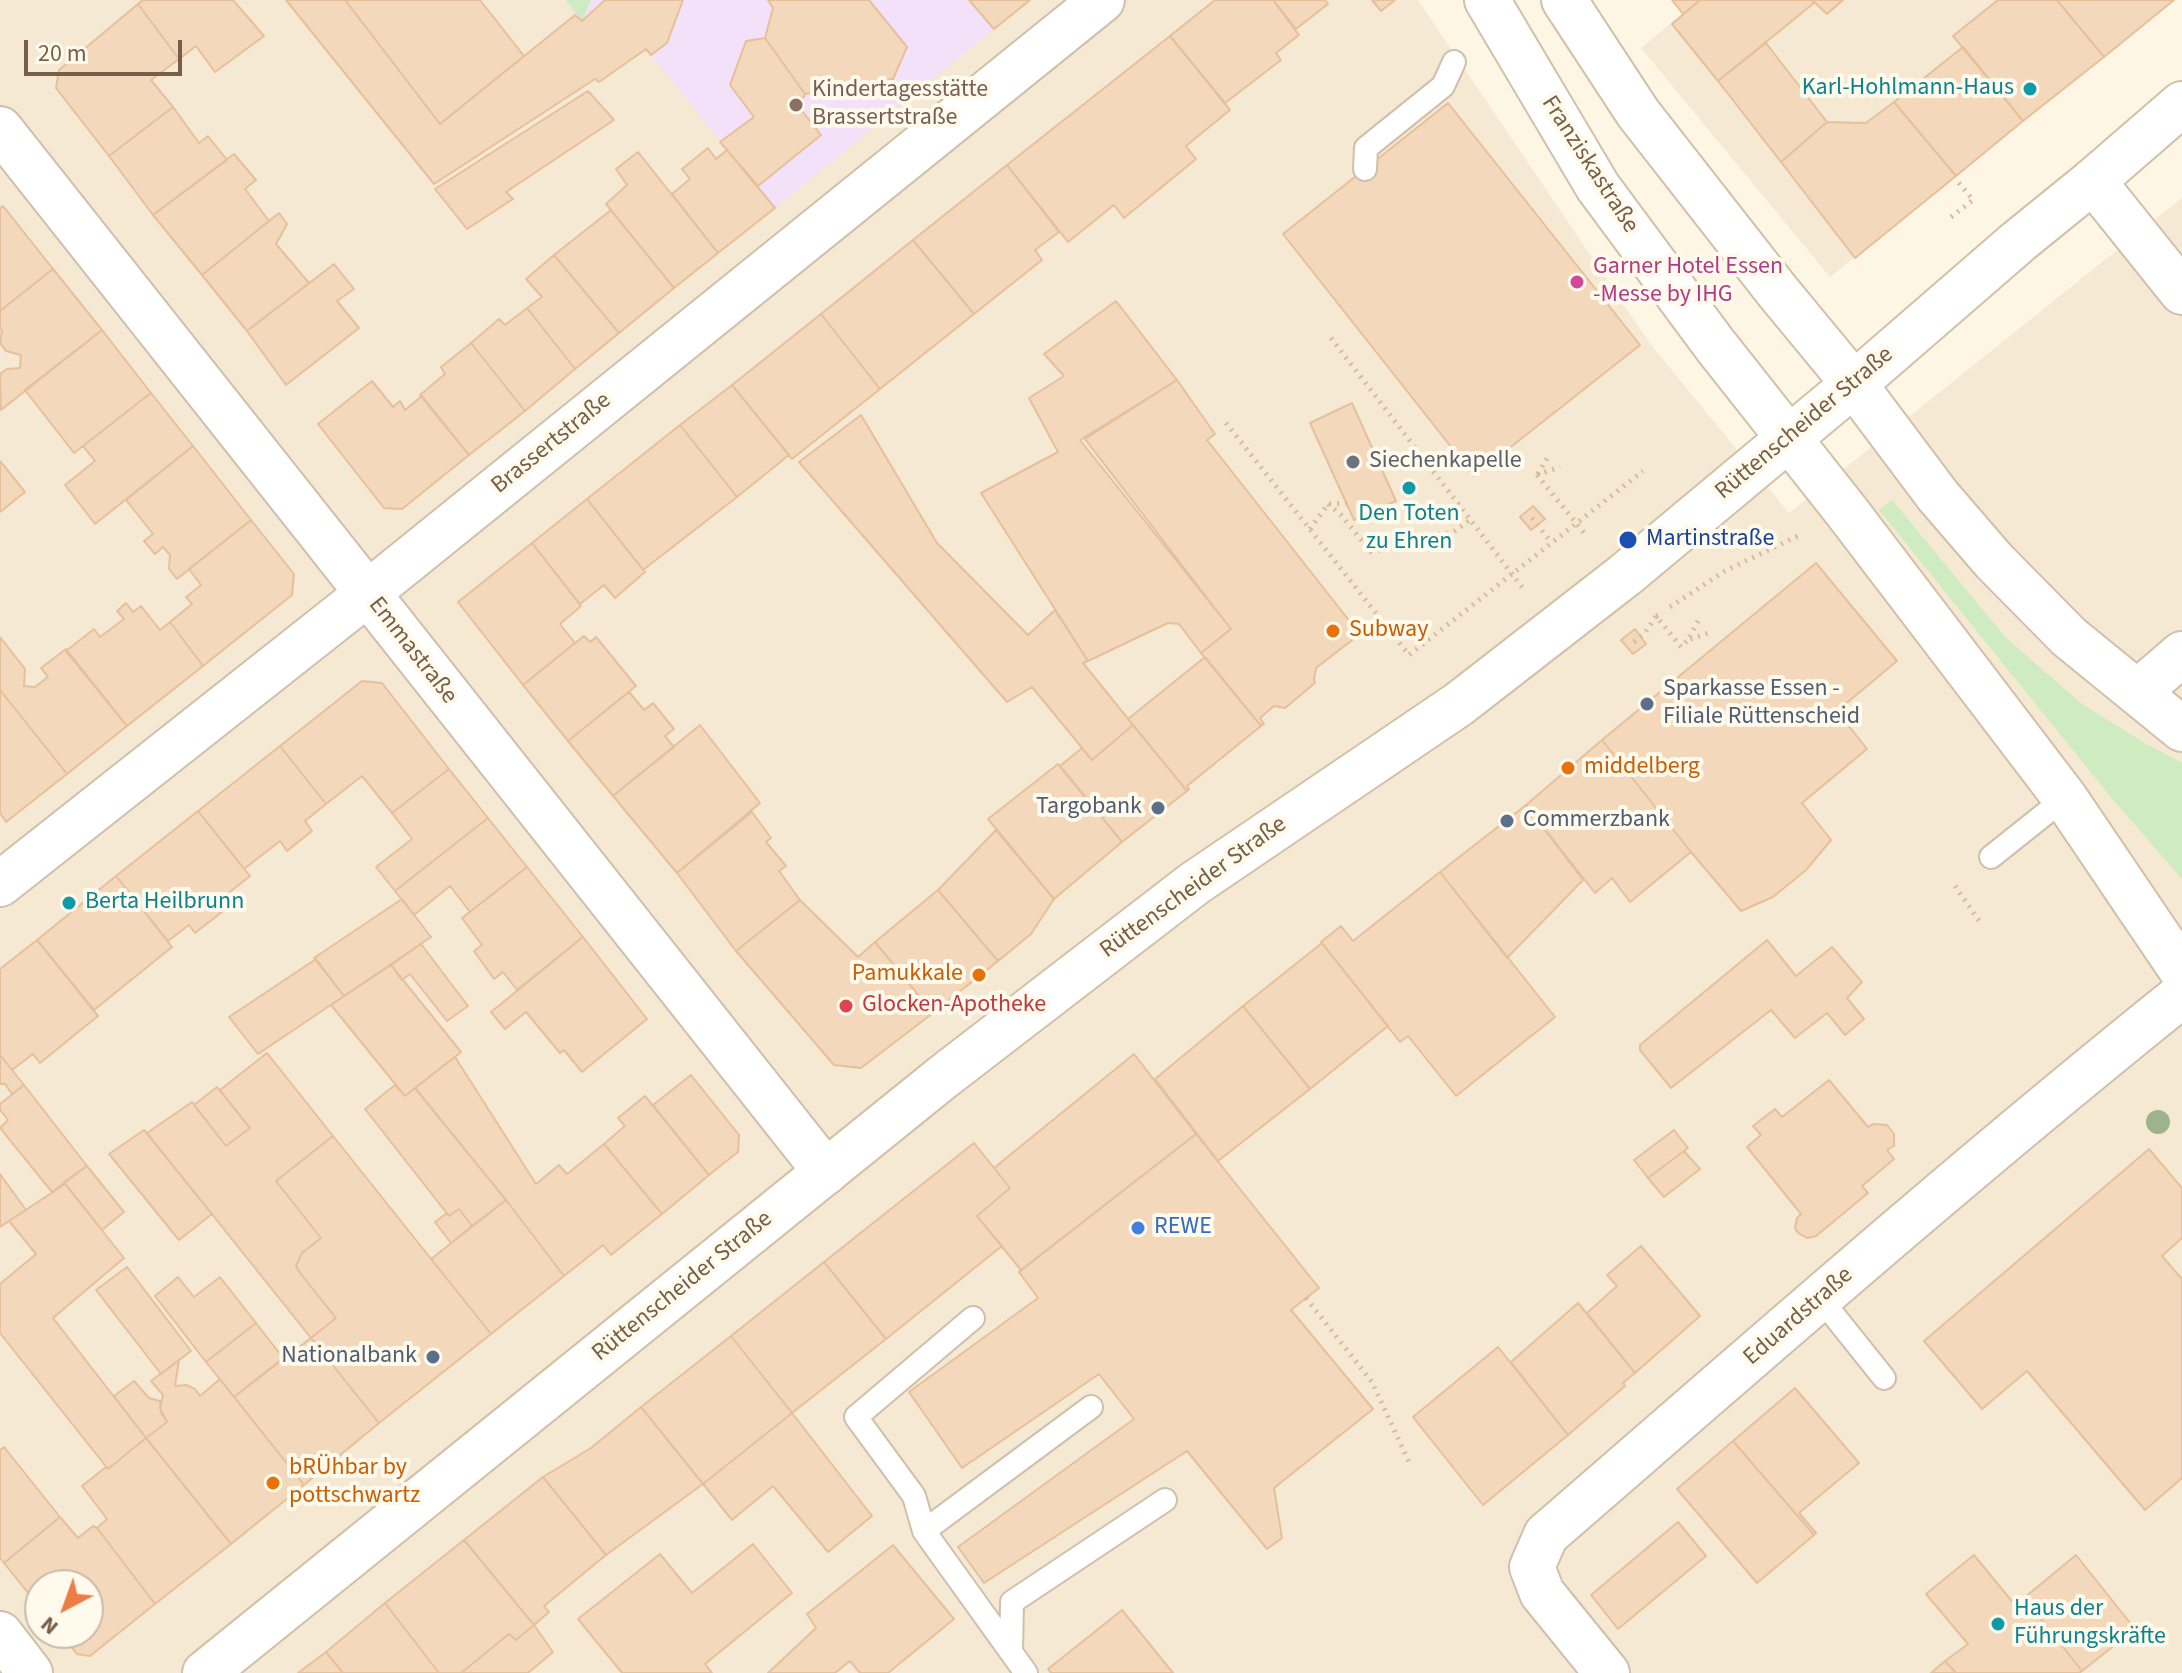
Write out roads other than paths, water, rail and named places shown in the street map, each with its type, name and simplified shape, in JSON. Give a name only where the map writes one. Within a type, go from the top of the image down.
[{"type":"street","name":"Brassertstraße","points":[[0,884],[366,594],[1102,0]]},
{"type":"street","name":"Franziskastraße","points":[[1487,0],[1598,187],[1715,345],[1789,438]]},
{"type":"street","points":[[1564,0],[1638,113],[1854,384],[1938,496],[1994,561],[2069,637],[2182,729]]},
{"type":"street","name":"Rüttenscheider Straße","points":[[205,1673],[943,1077],[1195,883],[1459,704],[1625,575],[2182,104]]},
{"type":"street","name":"Emmastraße","points":[[0,129],[826,1172]]},
{"type":"street","points":[[2093,181],[2182,292]]},
{"type":"street","points":[[1789,438],[2065,798],[2182,971]]},
{"type":"street","points":[[2138,692],[2182,654]]},
{"type":"street","name":"Eduardstraße","points":[[1607,1673],[1542,1593],[1532,1567],[1546,1535],[2093,1066],[2182,995]]},
{"type":"street","points":[[0,1634],[30,1673]]},
{"type":"lane","points":[[1365,169],[1366,148],[1443,86],[1454,62]]},
{"type":"lane","points":[[1991,857],[2065,798]]},
{"type":"lane","points":[[1820,1298],[1884,1378]]},
{"type":"lane","points":[[973,1318],[856,1417],[914,1496],[924,1531],[1026,1673]]},
{"type":"lane","points":[[924,1531],[1091,1407]]},
{"type":"lane","points":[[1011,1652],[1012,1602],[1165,1500]]},
{"type":"place","name":"Karl-Hohlmann-Haus","points":[[2030,89]]},
{"type":"place","name":"Kindertagesstätte Brassertstraße","points":[[796,105]]},
{"type":"place","name":"Garner Hotel Essen -Messe by IHG","points":[[1577,282]]},
{"type":"place","name":"Siechenkapelle","points":[[1353,462]]},
{"type":"place","name":"Den Toten zu Ehren","points":[[1409,488]]},
{"type":"place","name":"Martinstraße","points":[[1628,540]]},
{"type":"place","name":"Subway","points":[[1333,631]]},
{"type":"place","name":"Sparkasse Essen - Filiale Rüttenscheid","points":[[1647,704]]},
{"type":"place","name":"middelberg","points":[[1568,768]]},
{"type":"place","name":"Targobank","points":[[1158,808]]},
{"type":"place","name":"Commerzbank","points":[[1507,821]]},
{"type":"place","name":"Berta Heilbrunn","points":[[69,903]]},
{"type":"place","name":"Pamukkale","points":[[979,975]]},
{"type":"place","name":"Glocken-Apotheke","points":[[846,1006]]},
{"type":"place","name":"REWE","points":[[1138,1228]]},
{"type":"place","name":"Nationalbank","points":[[433,1357]]},
{"type":"place","name":"bRÜhbar by pottschwartz","points":[[273,1483]]},
{"type":"place","name":"Haus der Führungskräfte","points":[[1998,1624]]}]
